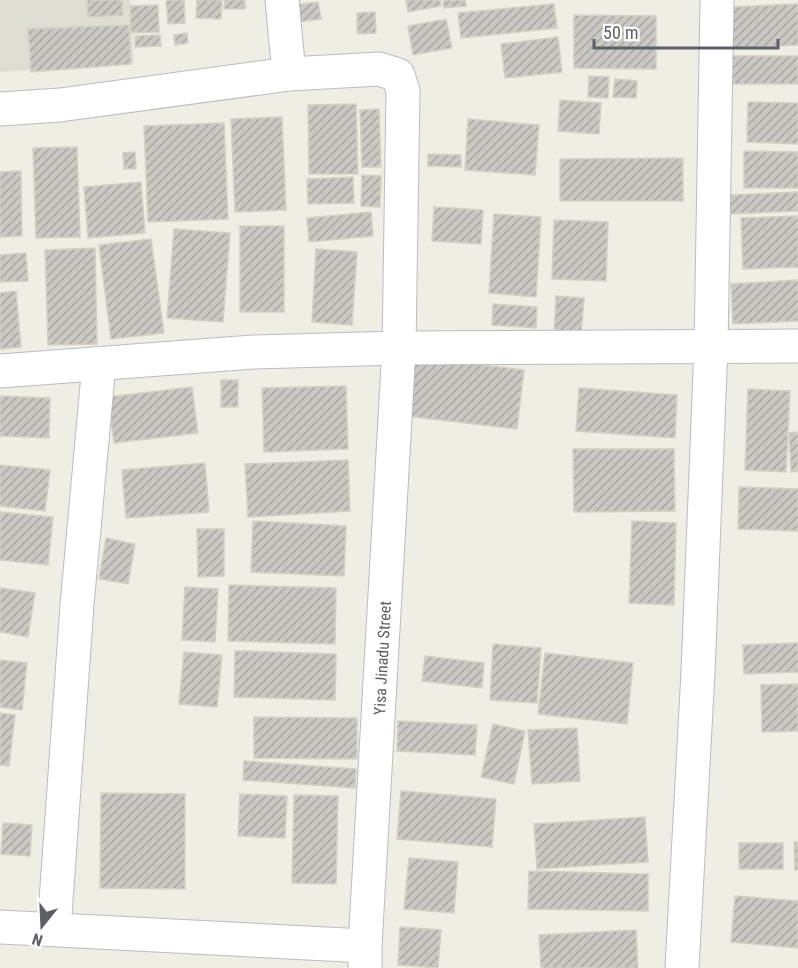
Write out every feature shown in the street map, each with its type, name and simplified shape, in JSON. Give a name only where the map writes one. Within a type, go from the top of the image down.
[{"type":"street","points":[[0,109],[60,105],[289,74],[282,0]]},
{"type":"street","points":[[682,968],[698,672],[711,346],[717,0]]},
{"type":"street","name":"Yisa Jinadu Street","points":[[289,74],[379,69],[398,75],[403,91],[399,348],[365,957]]},
{"type":"street","points":[[0,371],[253,352],[399,348],[798,346]]},
{"type":"street","points":[[54,929],[77,605],[99,364]]},
{"type":"street","points":[[0,927],[54,929],[365,957]]},
{"type":"shaded area","points":[[0,0],[130,0],[134,63],[0,72]]},
{"type":"building","points":[[87,0],[122,0],[123,15],[88,17]]},
{"type":"building","points":[[166,0],[184,0],[185,23],[168,24]]},
{"type":"building","points":[[197,0],[222,0],[221,19],[196,18]]},
{"type":"building","points":[[225,0],[245,0],[245,9],[224,9]]},
{"type":"building","points":[[406,0],[440,0],[441,6],[408,12]]},
{"type":"building","points":[[443,0],[465,0],[466,6],[444,8]]},
{"type":"building","points":[[318,2],[321,19],[297,22],[294,5]]},
{"type":"building","points":[[554,4],[557,28],[461,38],[458,13]]},
{"type":"building","points":[[798,4],[798,45],[732,48],[730,7]]},
{"type":"building","points":[[158,5],[159,32],[131,33],[130,6]]},
{"type":"building","points":[[375,12],[376,33],[357,34],[357,13]]},
{"type":"building","points":[[574,15],[656,16],[656,69],[574,68]]},
{"type":"building","points":[[446,19],[452,48],[413,55],[408,26]]},
{"type":"building","points":[[129,25],[131,64],[31,72],[28,29]]},
{"type":"building","points":[[187,33],[188,43],[175,45],[174,35]]},
{"type":"building","points":[[160,35],[161,46],[135,47],[135,36]]},
{"type":"building","points":[[558,37],[562,72],[505,78],[501,44]]},
{"type":"building","points":[[731,56],[798,56],[798,84],[731,84]]},
{"type":"building","points":[[589,76],[609,77],[608,98],[588,97]]},
{"type":"building","points":[[615,79],[637,81],[636,98],[613,97]]},
{"type":"building","points":[[560,100],[601,103],[599,134],[558,131]]},
{"type":"building","points":[[748,102],[798,103],[798,144],[747,142]]},
{"type":"building","points":[[356,104],[358,174],[309,174],[308,105]]},
{"type":"building","points":[[379,109],[381,167],[362,167],[360,110]]},
{"type":"building","points":[[282,117],[286,210],[235,212],[231,119]]},
{"type":"building","points":[[468,119],[539,125],[535,175],[465,170]]},
{"type":"building","points":[[224,123],[228,219],[148,222],[144,126]]},
{"type":"building","points":[[77,147],[80,237],[36,238],[33,148]]},
{"type":"building","points":[[744,151],[798,152],[798,188],[744,188]]},
{"type":"building","points":[[135,152],[136,169],[124,169],[123,153]]},
{"type":"building","points":[[428,154],[461,155],[461,167],[428,166]]},
{"type":"building","points":[[683,158],[683,201],[560,201],[560,159]]},
{"type":"building","points":[[21,171],[22,236],[0,237],[0,172]]},
{"type":"building","points":[[362,175],[381,176],[380,207],[361,206]]},
{"type":"building","points":[[353,177],[354,203],[308,204],[307,179]]},
{"type":"building","points":[[141,182],[145,233],[88,238],[84,187]]},
{"type":"building","points":[[798,192],[798,211],[730,214],[729,195]]},
{"type":"building","points":[[434,207],[483,210],[481,244],[432,241]]},
{"type":"building","points":[[371,212],[373,236],[309,242],[307,218]]},
{"type":"building","points":[[494,214],[541,217],[536,297],[489,293]]},
{"type":"building","points":[[798,216],[798,267],[743,269],[741,218]]},
{"type":"building","points":[[554,220],[608,222],[606,281],[552,279]]},
{"type":"building","points":[[240,226],[284,226],[284,312],[240,312]]},
{"type":"building","points":[[174,229],[230,233],[223,322],[167,318]]},
{"type":"building","points":[[151,239],[164,333],[111,339],[99,245]]},
{"type":"building","points":[[95,248],[97,344],[48,345],[45,250]]},
{"type":"building","points":[[316,249],[357,252],[352,325],[312,322]]},
{"type":"building","points":[[26,253],[28,281],[0,282],[0,255]]},
{"type":"building","points":[[798,280],[798,321],[733,324],[731,284]]},
{"type":"building","points":[[16,291],[21,347],[0,349],[0,293]]},
{"type":"building","points":[[556,296],[584,298],[581,336],[554,335]]},
{"type":"building","points":[[493,304],[537,307],[536,328],[492,325]]},
{"type":"building","points":[[413,357],[524,370],[517,429],[406,416]]},
{"type":"building","points":[[221,380],[238,380],[238,407],[221,407]]},
{"type":"building","points":[[346,386],[348,449],[264,452],[262,388]]},
{"type":"building","points":[[192,387],[198,433],[114,443],[108,397]]},
{"type":"building","points":[[579,388],[677,395],[675,438],[576,431]]},
{"type":"building","points":[[748,389],[790,391],[786,472],[745,470]]},
{"type":"building","points":[[0,396],[50,398],[49,438],[0,436]]},
{"type":"building","points":[[798,432],[798,471],[791,472],[789,433]]},
{"type":"building","points":[[573,449],[674,449],[675,511],[574,512]]},
{"type":"building","points":[[348,460],[350,511],[248,517],[245,464]]},
{"type":"building","points":[[205,463],[209,512],[126,518],[122,470]]},
{"type":"building","points":[[0,465],[50,470],[45,511],[0,506]]},
{"type":"building","points":[[739,487],[798,489],[798,531],[738,529]]},
{"type":"building","points":[[0,512],[53,517],[48,565],[0,560]]},
{"type":"building","points":[[253,521],[346,526],[344,576],[251,572]]},
{"type":"building","points":[[632,521],[676,523],[674,605],[629,603]]},
{"type":"building","points":[[197,529],[224,529],[224,576],[198,577]]},
{"type":"building","points":[[106,538],[135,544],[128,584],[99,579]]},
{"type":"building","points":[[229,585],[336,588],[335,644],[228,641]]},
{"type":"building","points":[[185,587],[218,589],[215,642],[182,640]]},
{"type":"building","points":[[0,588],[35,593],[28,637],[0,632]]},
{"type":"building","points":[[798,643],[798,672],[744,674],[743,645]]},
{"type":"building","points":[[493,644],[541,648],[537,703],[490,700]]},
{"type":"building","points":[[235,651],[336,654],[335,700],[234,697]]},
{"type":"building","points":[[184,652],[222,655],[217,707],[179,704]]},
{"type":"building","points":[[545,653],[633,663],[627,724],[538,714]]},
{"type":"building","points":[[425,656],[484,663],[482,688],[422,681]]},
{"type":"building","points":[[0,660],[27,663],[22,710],[0,707]]},
{"type":"building","points":[[798,684],[798,731],[762,732],[761,685]]},
{"type":"building","points":[[0,713],[15,715],[9,766],[0,765]]},
{"type":"building","points":[[254,717],[357,718],[357,759],[254,758]]},
{"type":"building","points":[[398,721],[477,725],[475,755],[397,751]]},
{"type":"building","points":[[493,724],[525,731],[514,784],[481,777]]},
{"type":"building","points":[[577,728],[580,781],[532,784],[528,730]]},
{"type":"building","points":[[244,761],[356,769],[355,788],[243,780]]},
{"type":"building","points":[[401,791],[496,799],[492,847],[397,839]]},
{"type":"building","points":[[101,793],[185,794],[185,889],[100,888]]},
{"type":"building","points":[[240,794],[287,796],[285,838],[238,836]]},
{"type":"building","points":[[294,795],[338,796],[336,884],[292,883]]},
{"type":"building","points":[[645,817],[648,862],[537,869],[534,824]]},
{"type":"building","points":[[3,823],[32,825],[30,856],[1,854]]},
{"type":"building","points":[[794,842],[798,842],[798,870],[795,870]]},
{"type":"building","points":[[739,843],[783,843],[783,869],[739,869]]},
{"type":"building","points":[[409,858],[458,862],[454,913],[404,909]]},
{"type":"building","points":[[529,871],[648,874],[648,911],[528,909]]},
{"type":"building","points":[[735,896],[798,901],[798,948],[731,942]]},
{"type":"building","points":[[400,927],[441,930],[438,968],[398,965]]},
{"type":"building","points":[[636,930],[638,968],[541,968],[539,935]]}]
